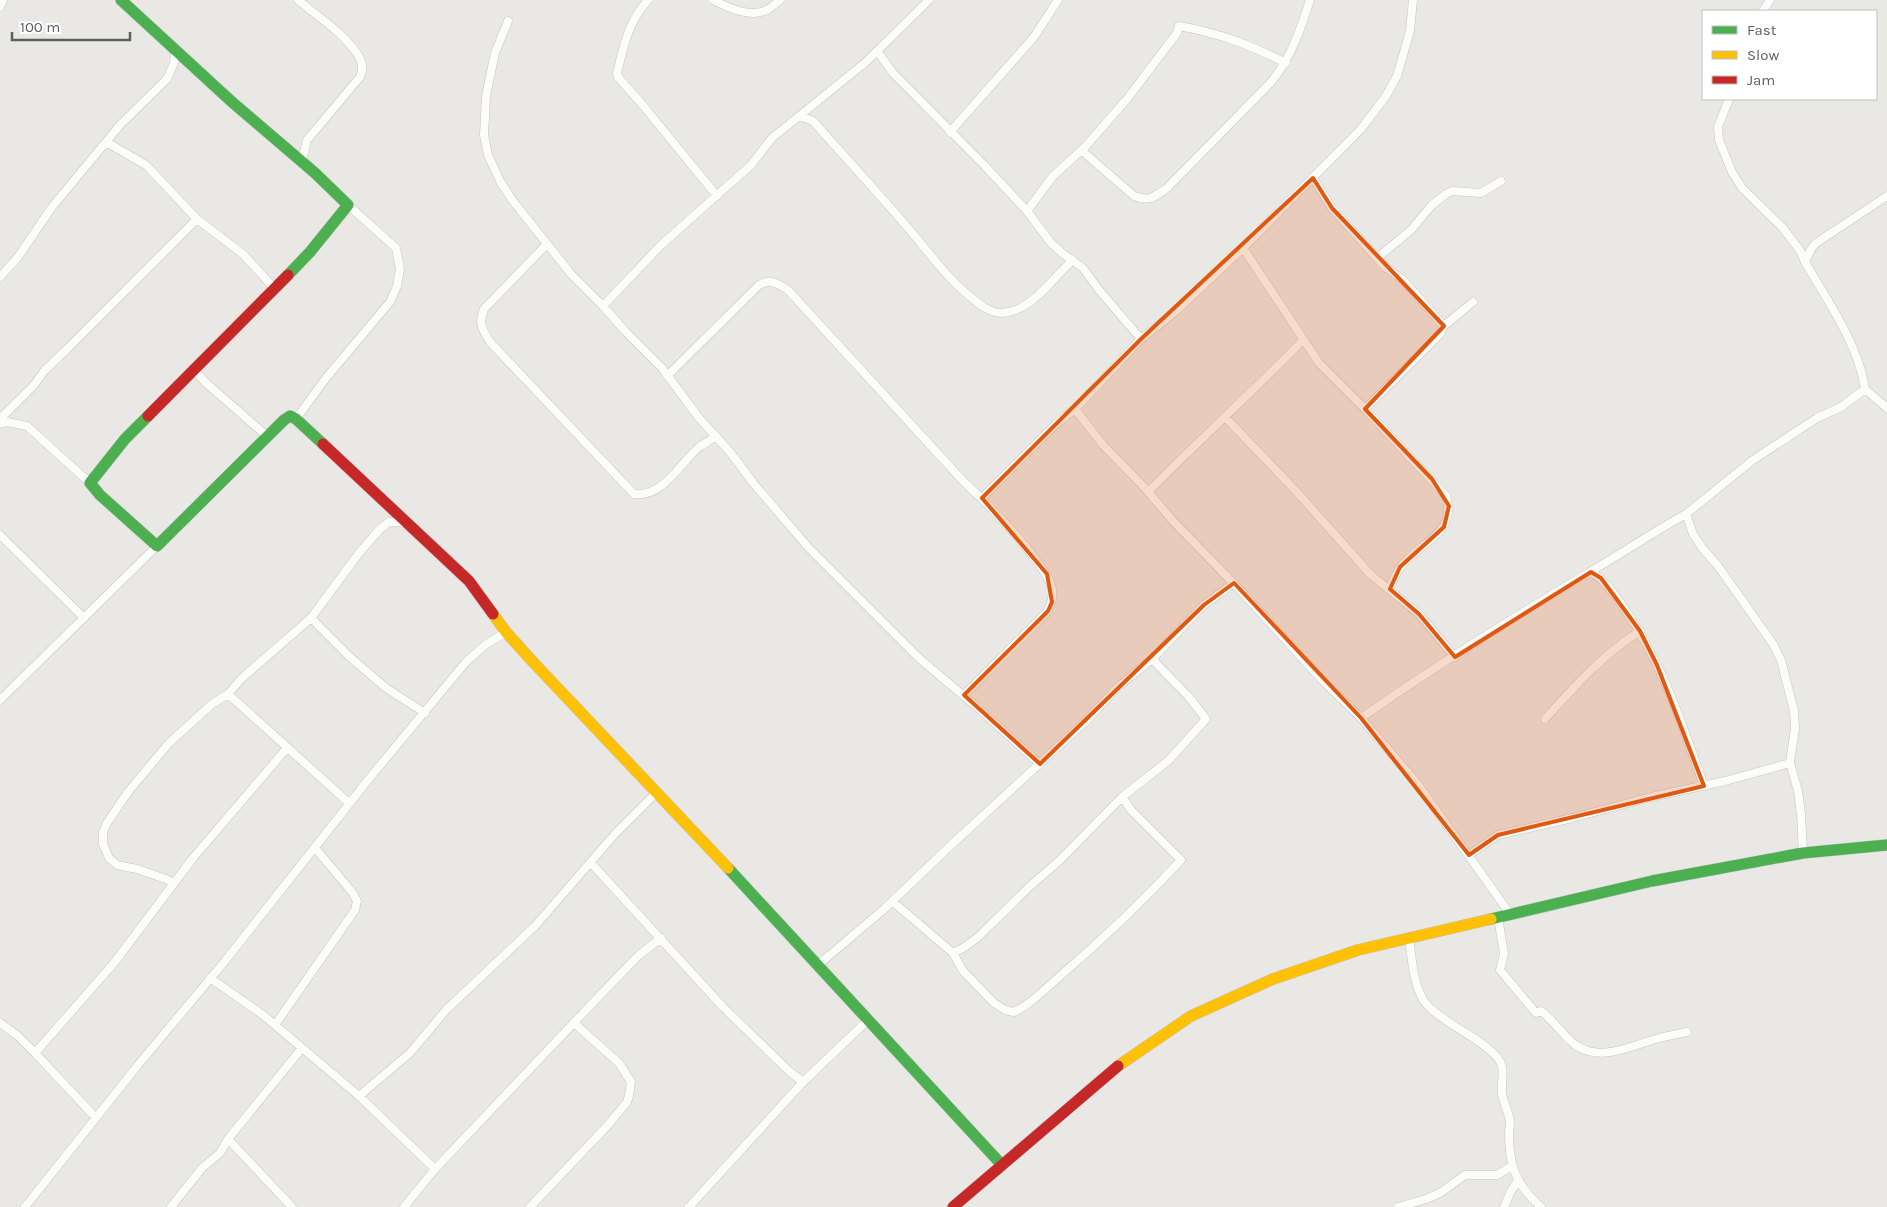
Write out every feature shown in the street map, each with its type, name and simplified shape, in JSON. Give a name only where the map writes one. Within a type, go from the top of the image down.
[{"type":"street","points":[[0,8],[3,0]]},
{"type":"street","points":[[121,0],[232,102],[302,161],[348,206],[396,248],[400,269],[397,286],[390,302],[326,378],[296,419]]},
{"type":"street","points":[[298,0],[339,34],[359,56],[363,68],[360,77],[307,140],[302,161]]},
{"type":"street","points":[[648,0],[638,11],[629,27],[617,73],[618,77],[717,196]]},
{"type":"street","points":[[713,0],[729,8],[749,13],[766,10],[780,0]]},
{"type":"street","points":[[603,306],[661,245],[752,165],[772,138],[878,52],[929,0]]},
{"type":"street","points":[[950,132],[1034,37],[1058,0]]},
{"type":"street","points":[[1081,150],[1134,196],[1143,199],[1153,198],[1167,188],[1272,81],[1286,63],[1310,0]]},
{"type":"street","points":[[982,498],[1050,430],[1075,409],[1142,339],[1243,248],[1361,129],[1386,96],[1397,76],[1410,32],[1413,0]]},
{"type":"street","points":[[508,21],[493,62],[486,96],[484,134],[488,155],[501,183],[513,201],[571,274],[668,376],[783,517],[839,580],[920,658],[1040,764]]},
{"type":"street","points":[[1027,211],[1053,176],[1081,150],[1127,99],[1177,32],[1179,26],[1209,31],[1252,46],[1286,63]]},
{"type":"street","points":[[0,277],[18,257],[52,206],[120,125],[167,79],[174,63],[176,50]]},
{"type":"street","points":[[878,52],[893,73],[1027,211],[1051,243],[1062,254],[1083,268],[1099,290],[1142,339]]},
{"type":"street","points":[[1728,100],[1718,127],[1719,140],[1732,172],[1742,188],[1783,228],[1801,252],[1848,337],[1862,371],[1865,389],[1887,408]]},
{"type":"street","points":[[800,116],[812,121],[902,221],[937,265],[957,286],[986,308],[1002,313],[1030,302],[1072,260]]},
{"type":"street","points":[[106,142],[146,165],[197,219],[244,255],[274,288]]},
{"type":"street","points":[[1313,178],[1332,208],[1385,267],[1402,279],[1444,326]]},
{"type":"street","points":[[1377,258],[1412,230],[1432,205],[1446,194],[1452,191],[1480,193],[1501,181]]},
{"type":"street","points":[[1805,262],[1816,243],[1887,196]]},
{"type":"street","points":[[90,483],[126,439],[310,252],[348,206]]},
{"type":"street","points":[[157,546],[27,426],[3,420],[61,354],[197,219]]},
{"type":"street","points":[[547,244],[484,309],[480,320],[490,342],[634,494],[648,494],[663,484],[699,447],[716,436]]},
{"type":"street","points":[[1243,248],[1320,363],[1432,479],[1446,496],[1449,506],[1448,517],[1444,527],[1400,567],[1390,590]]},
{"type":"street","points":[[668,376],[759,284],[766,281],[775,282],[788,290],[964,482],[982,498],[1047,574],[1053,590],[1052,602],[1048,611],[964,695]]},
{"type":"street","points":[[1365,409],[1440,334],[1444,326],[1473,302]]},
{"type":"street","points":[[1148,492],[1303,340]]},
{"type":"street","points":[[194,370],[206,383],[267,436]]},
{"type":"street","points":[[1361,718],[1415,680],[1540,601],[1686,514],[1752,460],[1817,418],[1841,407],[1865,389]]},
{"type":"street","points":[[1075,409],[1103,445],[1234,583],[1316,674],[1361,718],[1417,783],[1510,914]]},
{"type":"street","points":[[1,696],[84,618],[267,436],[290,416],[296,419],[411,525],[468,581],[506,632],[533,662],[869,1019],[1001,1164]]},
{"type":"street","points":[[1225,417],[1296,490],[1371,575],[1419,614],[1455,656]]},
{"type":"street","points":[[1686,514],[1693,534],[1718,566],[1773,644],[1782,660],[1794,711],[1795,728],[1790,764],[1798,791],[1803,853]]},
{"type":"street","points":[[174,884],[166,879],[137,869],[117,865],[109,858],[103,844],[103,832],[107,823],[128,792],[169,742],[212,704],[228,694],[241,679],[311,618],[359,553],[380,529],[388,522],[411,525]]},
{"type":"street","points":[[0,535],[84,618]]},
{"type":"street","points":[[1590,572],[1601,578],[1640,631],[1665,681],[1704,786]]},
{"type":"street","points":[[818,965],[892,901],[1040,764],[1087,720],[1118,687],[1152,659],[1204,605],[1234,583]]},
{"type":"street","points":[[311,618],[351,658],[376,679],[425,713]]},
{"type":"street","points":[[1545,719],[1600,661],[1619,644],[1640,631]]},
{"type":"street","points":[[25,1207],[210,978],[226,961],[350,803],[466,662],[485,645],[506,632]]},
{"type":"street","points":[[954,953],[977,938],[1028,888],[1060,860],[1122,797],[1169,760],[1206,719],[1189,697],[1152,659]]},
{"type":"street","points":[[228,694],[350,803]]},
{"type":"street","points":[[35,1053],[114,963],[193,858],[287,748]]},
{"type":"street","points":[[1469,855],[1498,835],[1572,818],[1651,796],[1704,786],[1790,764]]},
{"type":"street","points":[[359,1096],[410,1053],[446,1010],[535,926],[615,834],[657,792]]},
{"type":"street","points":[[892,901],[954,953],[963,971],[982,992],[1001,1008],[1014,1012],[1040,993],[1103,937],[1156,887],[1181,860],[1131,810],[1122,797]]},
{"type":"street","points":[[954,1207],[1107,1073],[1191,1016],[1234,995],[1308,966],[1358,950],[1652,881],[1803,853],[1887,845]]},
{"type":"street","points":[[275,1025],[355,910],[357,901],[353,893],[315,848]]},
{"type":"street","points":[[591,862],[723,1007],[789,1071],[803,1082]]},
{"type":"street","points":[[1498,917],[1504,954],[1500,970],[1536,1013],[1541,1011],[1561,1032],[1586,1051],[1619,1050],[1687,1032]]},
{"type":"street","points":[[404,1207],[435,1169],[638,956],[661,938]]},
{"type":"street","points":[[1409,938],[1417,986],[1425,1003],[1446,1021],[1491,1051],[1502,1066],[1502,1092],[1510,1122],[1508,1132],[1512,1166],[1518,1181],[1525,1191],[1541,1207]]},
{"type":"street","points":[[210,978],[246,1002],[359,1096],[435,1169]]},
{"type":"street","points":[[689,1207],[803,1082],[869,1019]]},
{"type":"street","points":[[0,1023],[18,1036],[96,1118]]},
{"type":"street","points":[[530,1207],[608,1125],[627,1102],[629,1096],[631,1082],[618,1063],[574,1023]]},
{"type":"street","points":[[172,1207],[202,1168],[220,1153],[228,1139],[302,1048]]},
{"type":"street","points":[[228,1139],[292,1207]]},
{"type":"street","points":[[1398,1207],[1440,1193],[1465,1175],[1497,1175],[1512,1166]]},
{"type":"street","points":[[1504,1207],[1510,1190],[1518,1181]]},
{"type":"highlighted area","points":[[1313,178],[1332,208],[1444,326],[1365,409],[1432,479],[1449,506],[1444,527],[1400,567],[1390,589],[1419,614],[1455,657],[1591,572],[1601,578],[1640,631],[1657,665],[1704,786],[1498,835],[1469,855],[1361,718],[1234,583],[1204,605],[1040,764],[964,695],[1048,611],[1052,602],[1047,574],[982,498],[1141,339]]},
{"type":"traffic: fast","points":[[121,0],[232,102],[315,173],[348,205],[310,252],[288,275]]},
{"type":"traffic: fast","points":[[148,416],[125,439],[90,483],[100,495],[157,546],[290,416],[296,419],[323,444]]},
{"type":"traffic: fast","points":[[1491,919],[1652,881],[1803,853],[1887,845]]},
{"type":"traffic: fast","points":[[728,868],[1001,1164]]},
{"type":"traffic: slow","points":[[493,614],[506,632],[533,662],[728,868]]},
{"type":"traffic: slow","points":[[1118,1066],[1191,1016],[1273,979],[1358,950],[1491,919]]},
{"type":"traffic: jam","points":[[148,416],[288,275]]},
{"type":"traffic: jam","points":[[323,444],[469,581],[493,614]]},
{"type":"traffic: jam","points":[[953,1207],[1118,1066]]}]
